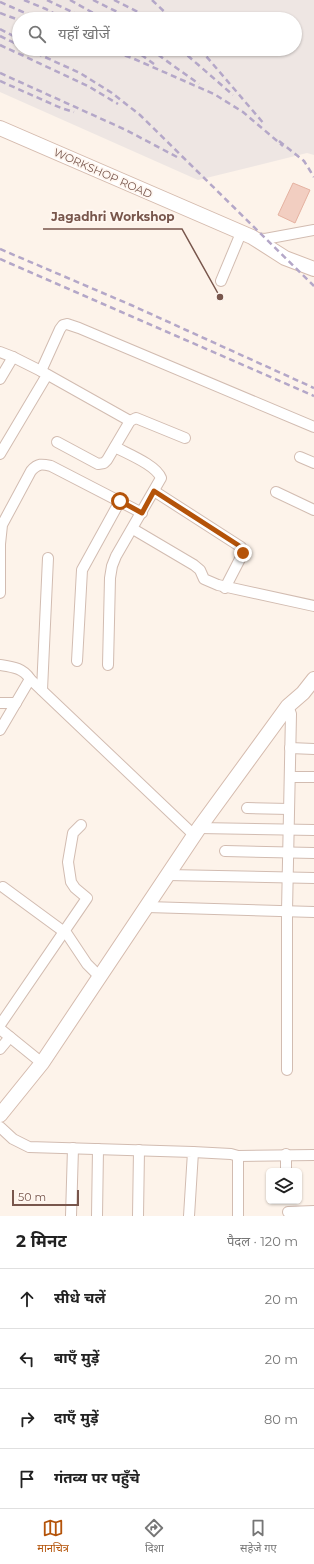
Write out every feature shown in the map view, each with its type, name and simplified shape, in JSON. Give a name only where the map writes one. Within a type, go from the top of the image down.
[{"type":"street","name":"WORKSHOP ROAD","points":[[0,128],[246,235],[285,258],[314,269]]},
{"type":"street","points":[[221,281],[246,235],[265,238],[314,230]]},
{"type":"street","points":[[0,454],[44,373],[60,329],[63,325],[67,324],[314,427]]},
{"type":"street","points":[[0,352],[44,373],[130,421]]},
{"type":"street","points":[[0,379],[13,357]]},
{"type":"street","points":[[57,442],[98,464],[104,463],[107,460],[130,421],[136,418],[186,438]]},
{"type":"street","points":[[108,665],[110,578],[112,566],[116,556],[133,529],[161,478],[159,473],[116,447]]},
{"type":"street","points":[[300,457],[314,463]]},
{"type":"street","points":[[0,593],[0,544],[2,525],[36,465],[41,464],[51,466],[142,513]]},
{"type":"street","points":[[154,491],[241,547],[243,550],[241,557],[225,588]]},
{"type":"street","points":[[276,492],[314,510]]},
{"type":"street","points":[[77,661],[82,570],[120,501]]},
{"type":"street","points":[[133,529],[194,565],[200,570],[204,579],[209,582],[225,588],[314,606]]},
{"type":"street","points":[[42,690],[48,558]]},
{"type":"street","points":[[0,665],[22,670],[30,679],[197,831],[289,829],[314,830]]},
{"type":"street","points":[[0,730],[30,679]]},
{"type":"street","points":[[0,1115],[42,1063],[197,831],[288,706],[303,693],[313,681]]},
{"type":"street","points":[[0,702],[16,703]]},
{"type":"street","points":[[287,1070],[287,877],[291,714],[288,706]]},
{"type":"street","points":[[290,748],[314,749]]},
{"type":"street","points":[[290,777],[314,777]]},
{"type":"street","points":[[247,808],[289,809]]},
{"type":"street","points":[[0,1025],[87,898],[75,888],[71,882],[68,862],[73,833],[81,825]]},
{"type":"street","points":[[226,851],[314,853]]},
{"type":"street","points":[[168,875],[314,878]]},
{"type":"street","points":[[3,887],[64,931],[87,964],[100,977]]},
{"type":"street","points":[[147,907],[314,912]]},
{"type":"street","points":[[0,1029],[42,1063]]},
{"type":"street","points":[[0,1049],[10,1037]]},
{"type":"street","points":[[0,1127],[12,1139],[29,1147],[193,1152],[231,1154],[238,1156],[286,1154],[314,1155]]},
{"type":"street","points":[[71,1216],[73,1148]]},
{"type":"street","points":[[97,1216],[98,1149]]},
{"type":"street","points":[[138,1216],[139,1150]]},
{"type":"street","points":[[189,1216],[193,1152]]},
{"type":"street","points":[[286,1154],[286,1168]]},
{"type":"street","points":[[238,1156],[238,1216]]},
{"type":"street","points":[[287,1204],[288,1214],[314,1212]]},
{"type":"shaded area","points":[[0,0],[314,0],[314,155],[307,153],[198,180],[0,92]]},
{"type":"building","points":[[293,183],[310,190],[295,223],[278,215]]},
{"type":"railway","points":[[24,0],[51,12]]},
{"type":"railway","points":[[47,0],[72,12]]},
{"type":"railway","points":[[70,0],[91,12]]},
{"type":"railway","points":[[93,0],[118,12]]},
{"type":"railway","points":[[114,0],[138,12]]},
{"type":"railway","points":[[152,0],[165,12]]},
{"type":"railway","points":[[0,2],[23,12]]},
{"type":"railway","points":[[0,13],[12,17]]},
{"type":"railway","points":[[0,29],[12,35]]},
{"type":"railway","points":[[0,36],[12,42]]},
{"type":"railway","points":[[0,45],[12,51]]},
{"type":"railway","points":[[24,56],[88,86],[118,104]]},
{"type":"railway","points":[[42,56],[80,73],[112,93],[140,115],[314,286]]},
{"type":"railway","points":[[126,56],[214,94],[243,112],[283,146]]},
{"type":"railway","points":[[143,56],[154,64]]},
{"type":"railway","points":[[160,56],[199,84]]},
{"type":"railway","points":[[188,56],[233,95]]},
{"type":"railway","points":[[206,56],[265,125]]},
{"type":"railway","points":[[0,73],[126,130],[177,157]]},
{"type":"railway","points":[[0,81],[61,108],[74,112]]},
{"type":"railway","points":[[279,141],[304,161],[314,177]]},
{"type":"railway","points":[[0,249],[131,305],[314,388]]},
{"type":"railway","points":[[0,259],[314,396]]},
{"type":"place","name":"Jagadhri Workshop","points":[[220,297]]},
{"type":"route","points":[[120,501],[142,513],[154,491],[241,547],[243,553]]}]
